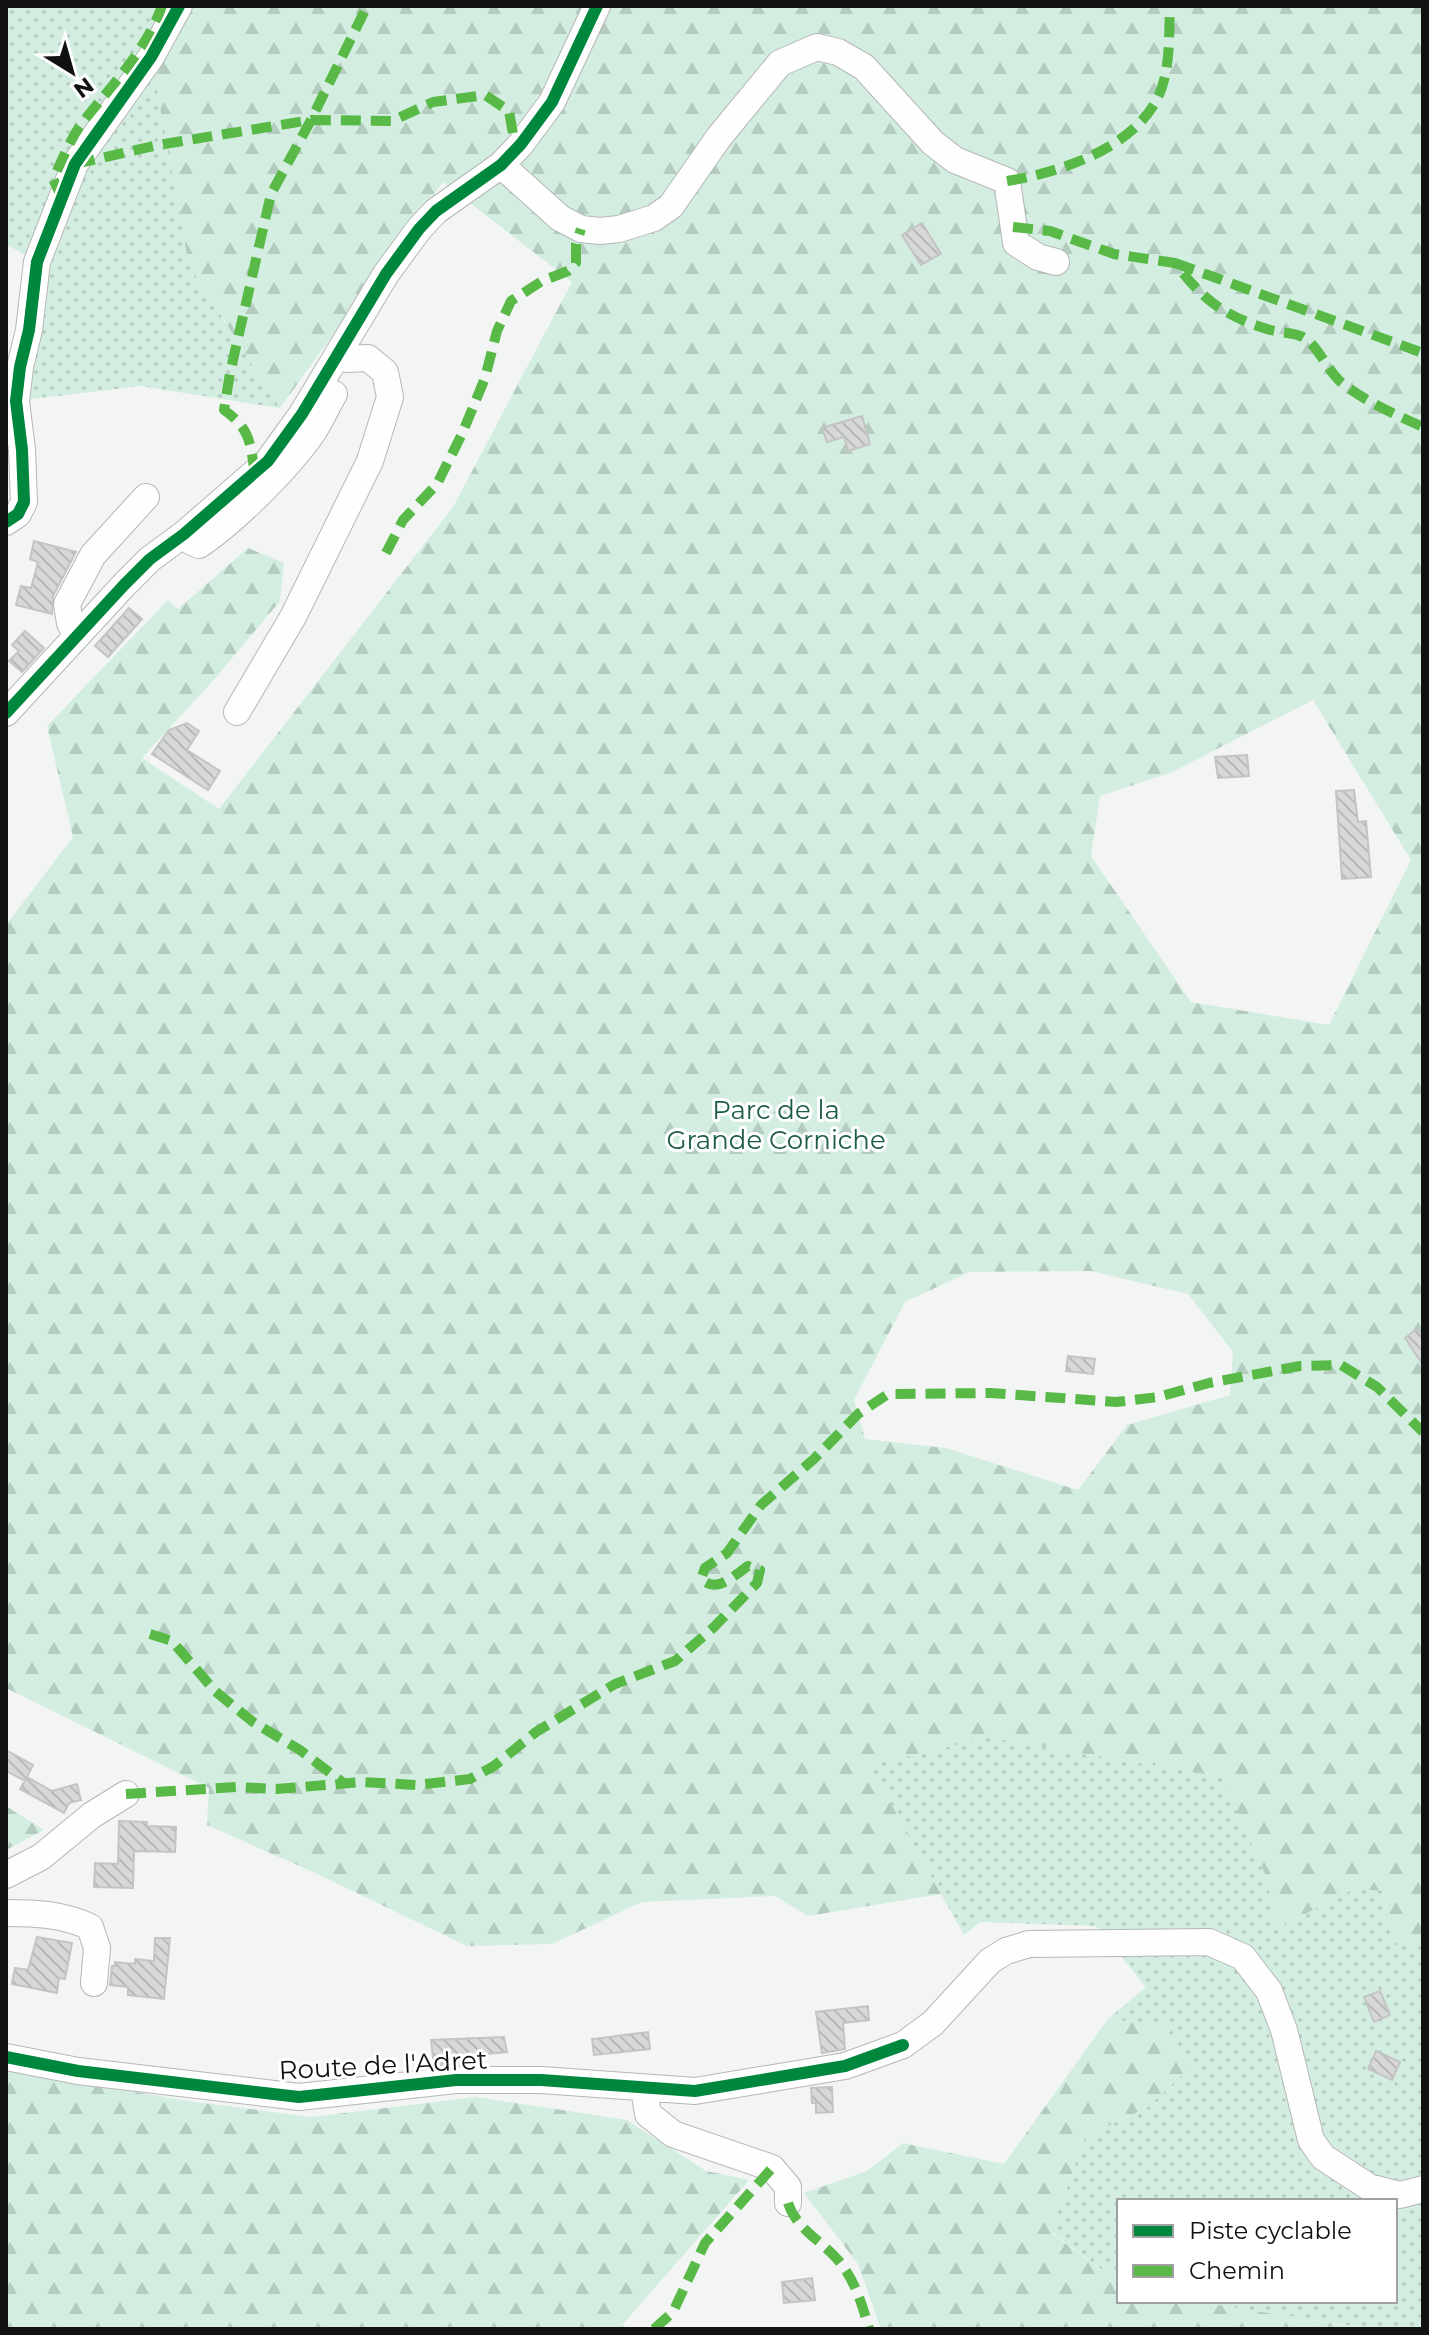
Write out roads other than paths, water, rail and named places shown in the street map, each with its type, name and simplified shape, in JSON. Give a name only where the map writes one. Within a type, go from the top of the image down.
[{"type":"street","points":[[6,522],[18,514],[24,502],[16,401],[37,262],[75,164],[151,57],[179,6]]},
{"type":"street","points":[[6,713],[150,559],[184,534],[268,461],[302,414],[386,274],[419,229],[436,211],[501,165],[552,102],[597,6]]},
{"type":"street","points":[[501,165],[560,218],[581,229],[609,230],[654,218],[671,206],[719,137],[780,63],[817,47],[838,52],[864,67],[933,143],[955,160],[1007,181],[1016,243],[1038,257],[1056,262]]},
{"type":"street","points":[[237,712],[293,617],[370,461],[390,397],[385,372],[368,358],[347,359],[338,354]]},
{"type":"street","points":[[184,534],[199,545],[215,534],[290,460],[314,430],[334,394]]},
{"type":"street","points":[[76,636],[67,604],[93,555],[146,497]]},
{"type":"street","points":[[6,1875],[41,1857],[92,1815],[126,1794]]},
{"type":"street","points":[[6,1913],[73,1918],[90,1927],[97,1948],[94,1983]]},
{"type":"street","name":"Route de l'Adret","points":[[6,2057],[78,2071],[299,2097],[456,2080],[541,2080],[695,2091],[845,2066],[903,2045],[933,2023],[990,1961],[1006,1951],[1029,1944],[1209,1942],[1243,1957],[1269,1991],[1284,2030],[1311,2140],[1323,2157],[1369,2187],[1400,2195],[1423,2189]]},
{"type":"street","points":[[644,2088],[648,2114],[673,2134],[772,2168],[788,2187],[788,2203]]},
{"type":"park label","name":"Parc de la Grande Corniche","points":[[776,1125]]}]
